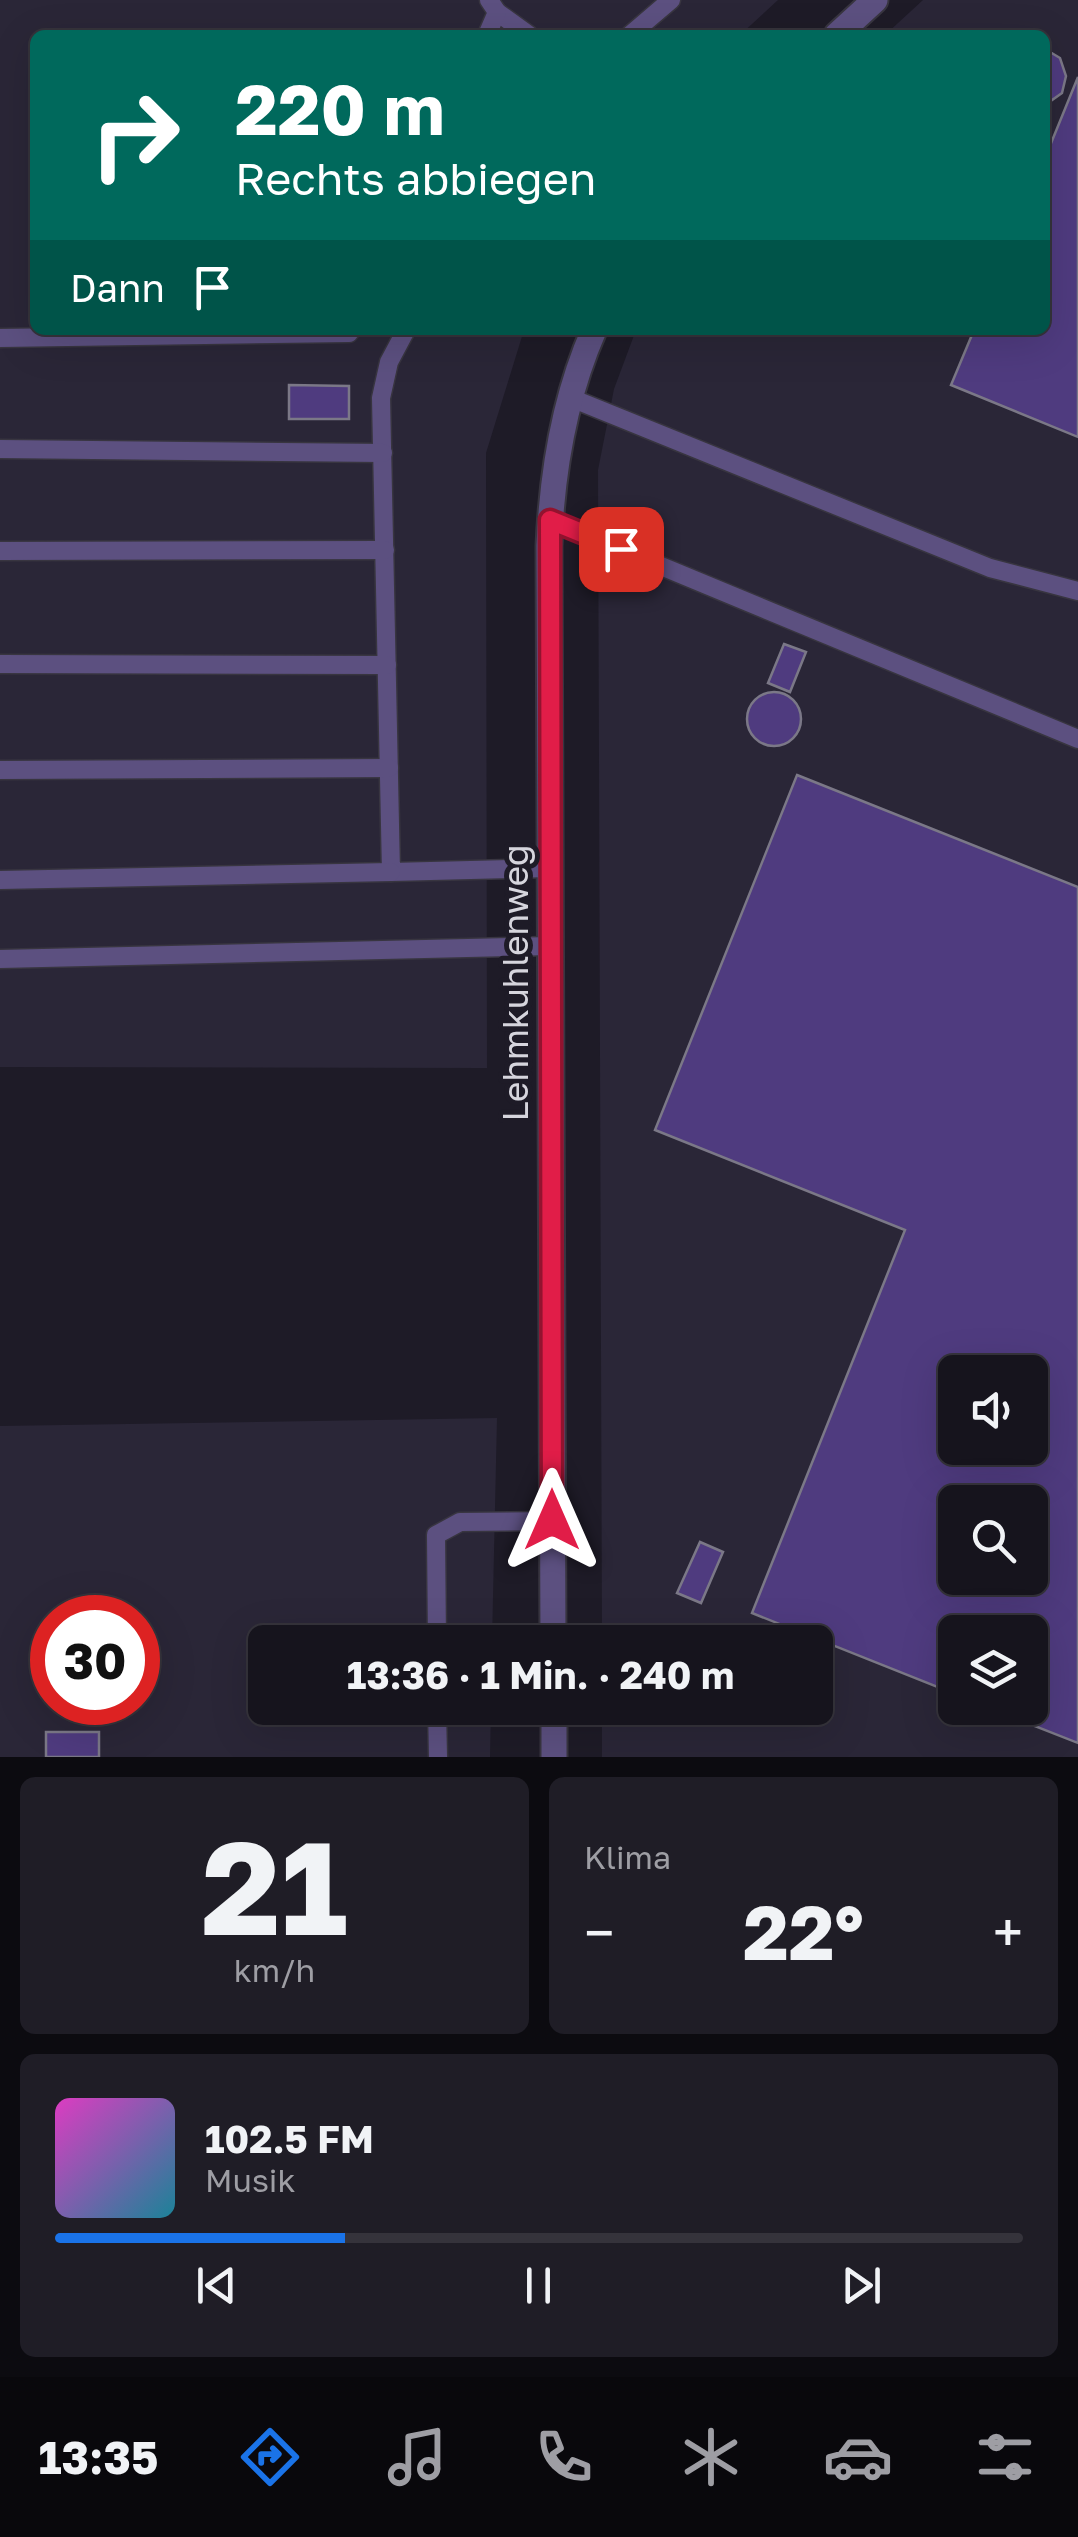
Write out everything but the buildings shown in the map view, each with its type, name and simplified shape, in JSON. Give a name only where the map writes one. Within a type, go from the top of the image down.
[{"type":"street","points":[[842,30],[875,0]]},
{"type":"street","name":"Lehmkuhlenweg","points":[[553,1625],[550,520],[552,480],[592,335]]},
{"type":"street","points":[[554,1725],[554,1757]]},
{"type":"lane","points":[[636,30],[671,0]]},
{"type":"lane","points":[[493,6],[523,30]]},
{"type":"lane","points":[[0,338],[280,335]]},
{"type":"lane","points":[[391,872],[382,398],[389,362],[403,335]]},
{"type":"lane","points":[[572,398],[990,568],[1078,591]]},
{"type":"lane","points":[[0,449],[382,453]]},
{"type":"lane","points":[[550,520],[1078,739]]},
{"type":"lane","points":[[0,550],[385,550]]},
{"type":"lane","points":[[0,664],[387,665]]},
{"type":"lane","points":[[0,770],[389,768]]},
{"type":"lane","points":[[0,880],[550,868]]},
{"type":"lane","points":[[0,959],[550,946]]},
{"type":"lane","points":[[437,1625],[436,1535],[460,1522],[552,1520]]},
{"type":"lane","points":[[437,1725],[438,1757]]},
{"type":"shaded area","points":[[0,0],[778,0],[745,30],[30,30],[30,335],[522,335],[486,453],[487,1068],[0,1067]]},
{"type":"shaded area","points":[[923,0],[1078,0],[1078,1757],[602,1757],[602,1725],[833,1725],[833,1625],[602,1625],[598,470],[614,389],[634,335],[1050,335],[1050,30],[890,30]]},
{"type":"shaded area","points":[[497,1418],[492,1625],[248,1625],[248,1725],[491,1725],[490,1757],[0,1757],[0,1426]]},
{"type":"route","points":[[552,1520],[550,520],[621,549]]}]
